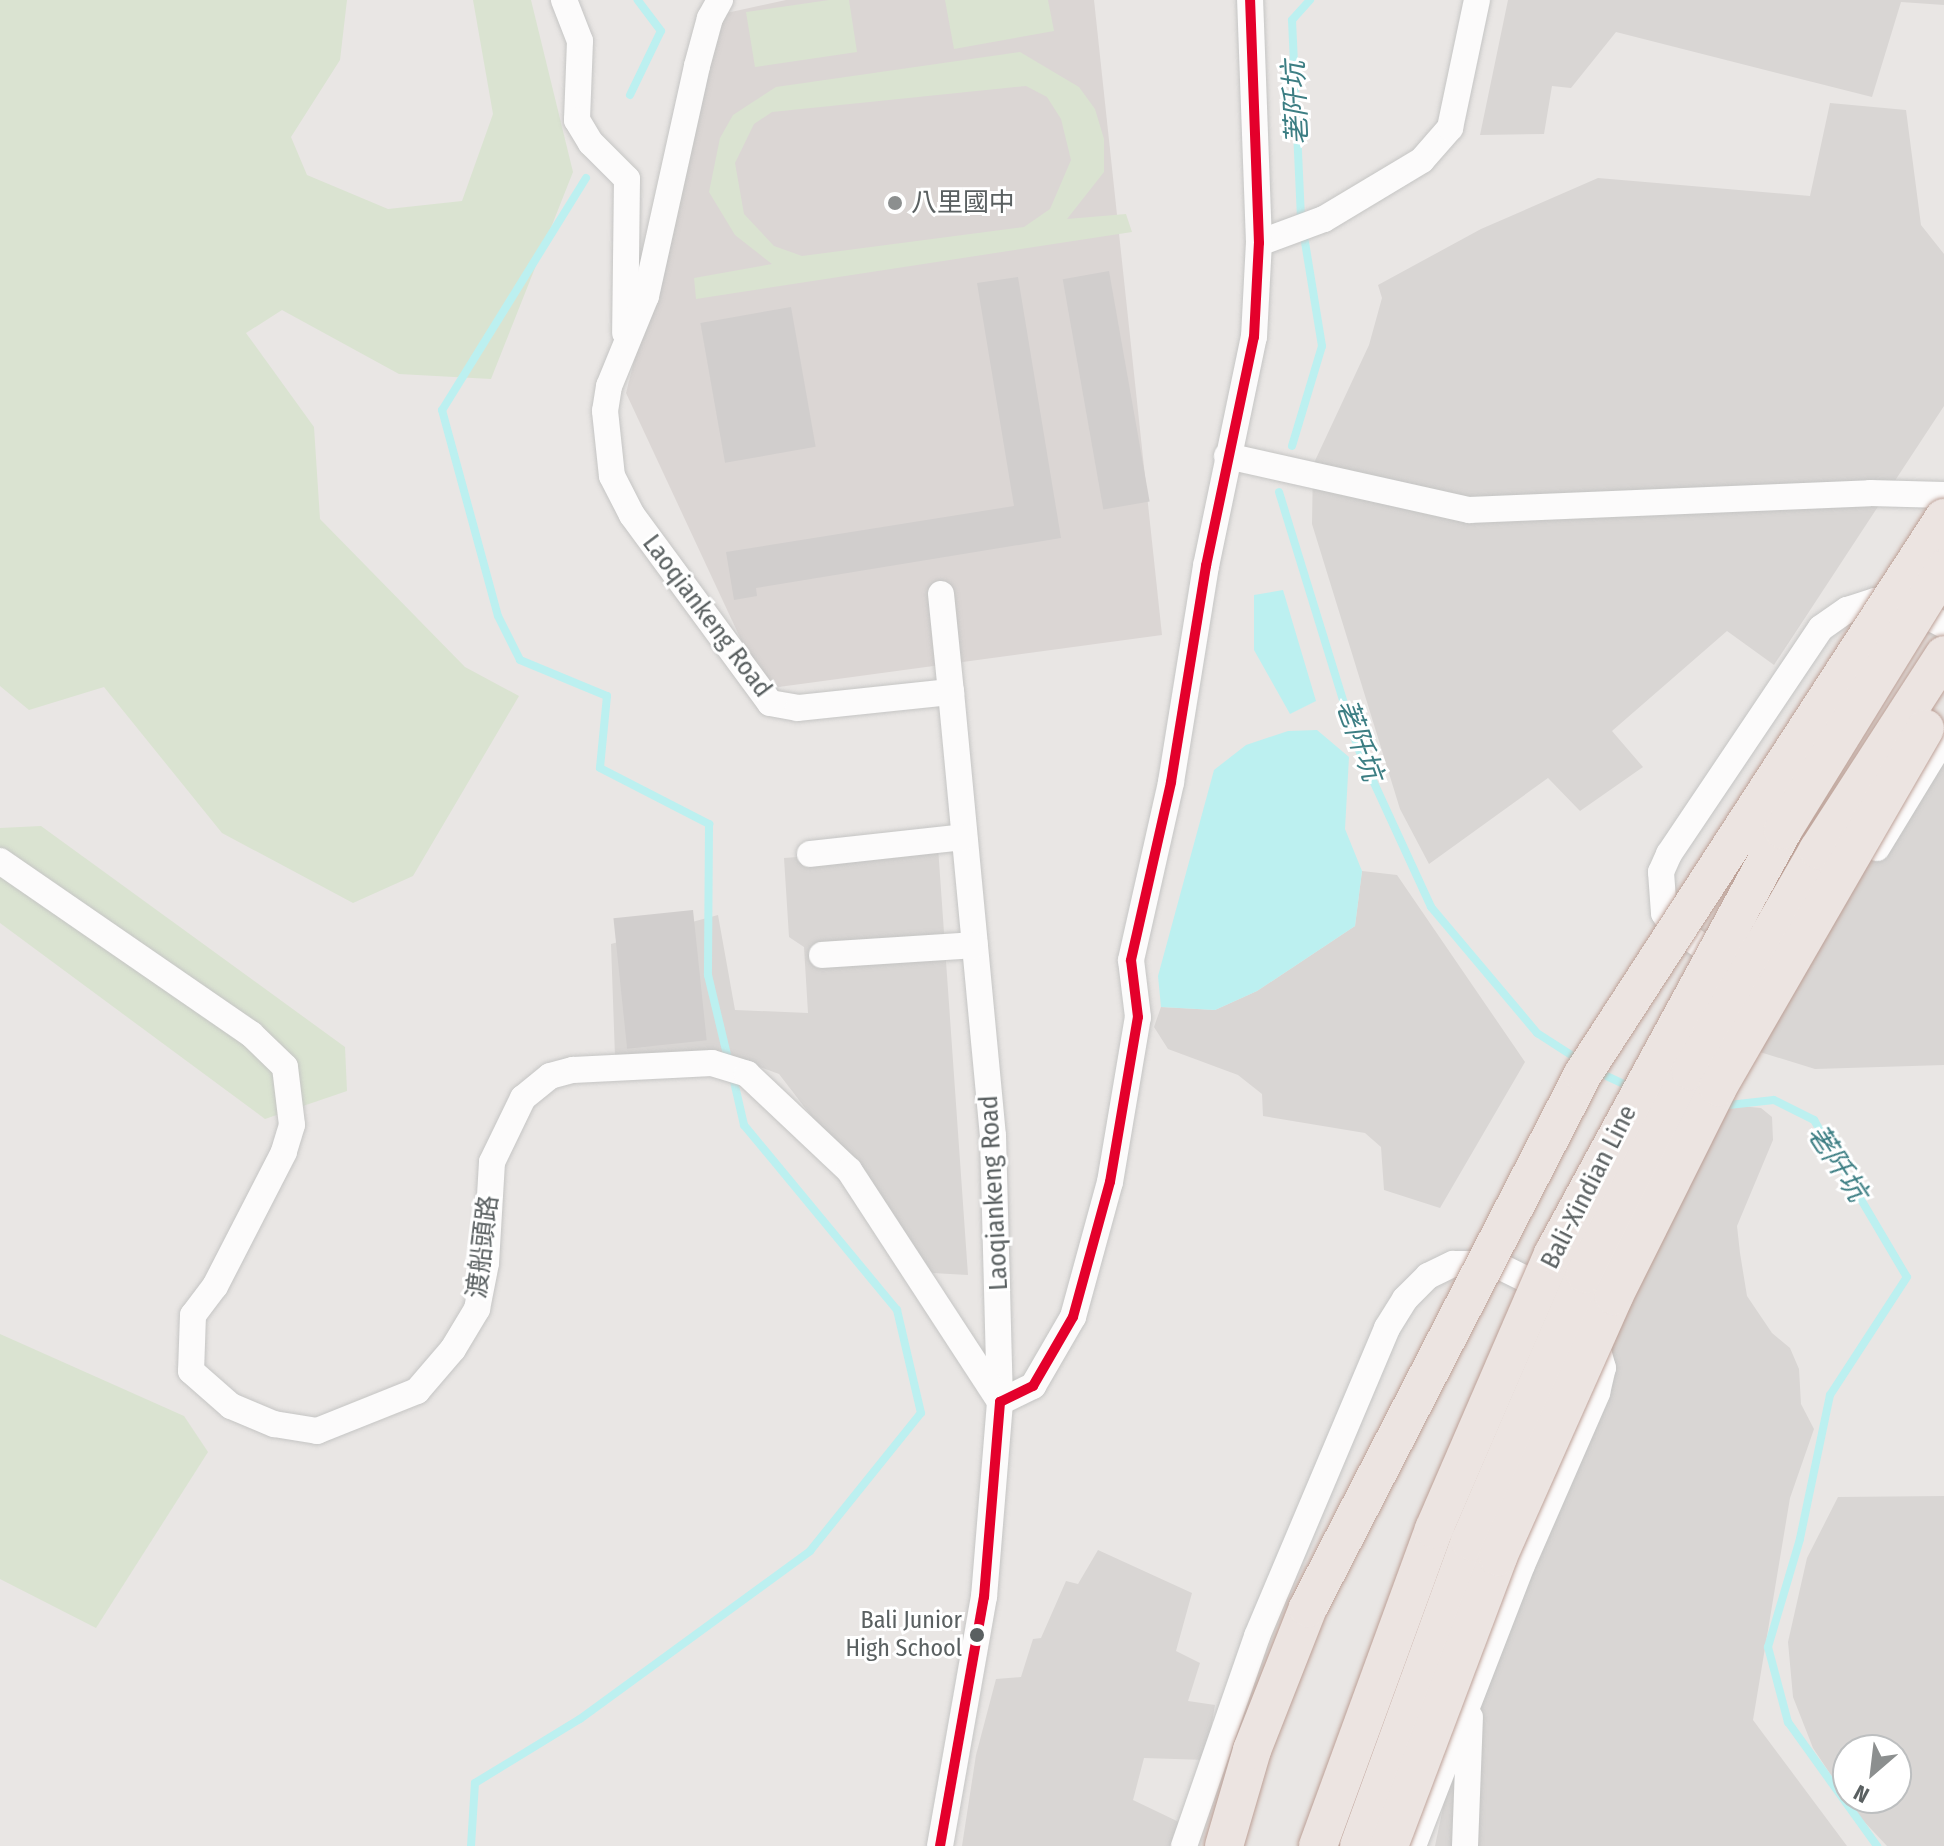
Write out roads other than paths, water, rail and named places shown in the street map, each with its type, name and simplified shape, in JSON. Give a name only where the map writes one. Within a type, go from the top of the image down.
[{"type":"highway","points":[[1224,1846],[1252,1750],[1308,1608],[1583,1074],[1944,518]]},
{"type":"highway","name":"Bali-Xindian Line","points":[[1318,1846],[1434,1529],[1553,1254],[1783,830],[1944,569]]},
{"type":"highway","name":"Bali-Xindian Line","points":[[1359,1846],[1470,1541],[1585,1274],[1691,1071],[1818,850],[1944,655]]},
{"type":"highway","points":[[1389,1846],[1498,1557],[1614,1296],[1718,1087],[1944,691]]},
{"type":"street","points":[[564,0],[580,41],[577,120],[591,143],[622,168],[630,191],[624,352]]},
{"type":"street","name":"Laoqiankeng Road","points":[[720,0],[710,18],[646,296],[605,411],[612,476],[632,515],[770,703],[798,708],[951,692],[995,1164],[1000,1402],[984,1597],[940,1846]]},
{"type":"street","points":[[1000,1402],[1033,1386],[1073,1317],[1110,1182],[1138,1017],[1131,960],[1171,782],[1227,456],[1254,337],[1259,243],[1250,0]]},
{"type":"street","points":[[1259,243],[1320,221],[1422,160],[1450,128],[1477,0]]},
{"type":"street","points":[[1227,456],[1469,510],[1870,493],[1944,495]]},
{"type":"street","points":[[941,594],[951,692]]},
{"type":"street","points":[[1944,625],[1903,604],[1875,601],[1847,610],[1821,628],[1669,854],[1661,872],[1664,913],[1672,926],[1753,979],[1770,981],[1802,969],[1944,738]]},
{"type":"street","points":[[810,854],[964,837]]},
{"type":"street","name":"渡船頭路","points":[[0,861],[251,1034],[285,1067],[292,1125],[284,1152],[215,1286],[193,1315],[189,1350],[191,1371],[221,1397],[274,1424],[317,1431],[380,1409],[432,1378],[477,1309],[486,1263],[492,1162],[523,1098],[550,1076],[573,1070],[712,1063],[747,1074],[849,1170],[1000,1402]]},
{"type":"street","points":[[822,955],[975,945]]},
{"type":"street","points":[[1555,1293],[1648,1109],[1728,964]]},
{"type":"street","points":[[1184,1846],[1257,1636],[1387,1328],[1405,1299],[1428,1276],[1453,1264],[1495,1264],[1555,1293],[1582,1313],[1599,1343],[1603,1368],[1585,1428],[1522,1565],[1413,1846]]},
{"type":"street","points":[[1465,1846],[1471,1694]]},
{"type":"water","points":[[1283,590],[1316,701],[1290,714],[1254,650],[1254,595]]},
{"type":"water","points":[[1317,730],[1349,757],[1345,829],[1362,871],[1355,926],[1257,991],[1215,1010],[1161,1007],[1158,976],[1214,770],[1246,745],[1288,731]]},
{"type":"waterway","points":[[630,95],[661,31],[638,0]]},
{"type":"waterway","name":"荖阡坑","points":[[1292,446],[1322,346],[1301,218],[1292,20],[1310,0]]},
{"type":"waterway","points":[[586,178],[442,410],[498,616],[520,660],[607,696],[600,768],[709,824],[708,975],[729,1063]]},
{"type":"waterway","name":"荖阡坑","points":[[1279,492],[1358,748],[1431,907],[1537,1033],[1579,1060]]},
{"type":"waterway","name":"荖阡坑","points":[[1598,1072],[1632,1088]]},
{"type":"waterway","points":[[471,1846],[475,1783],[580,1719],[810,1551],[921,1413],[897,1310],[744,1125],[733,1077]]},
{"type":"waterway","name":"荖阡坑","points":[[1720,1106],[1774,1100],[1814,1120],[1907,1277],[1830,1395],[1800,1539],[1768,1647],[1788,1722],[1877,1846]]},
{"type":"place","name":"八里國中","points":[[895,203]]},
{"type":"place","name":"Bali Junior High School","points":[[977,1635]]}]
